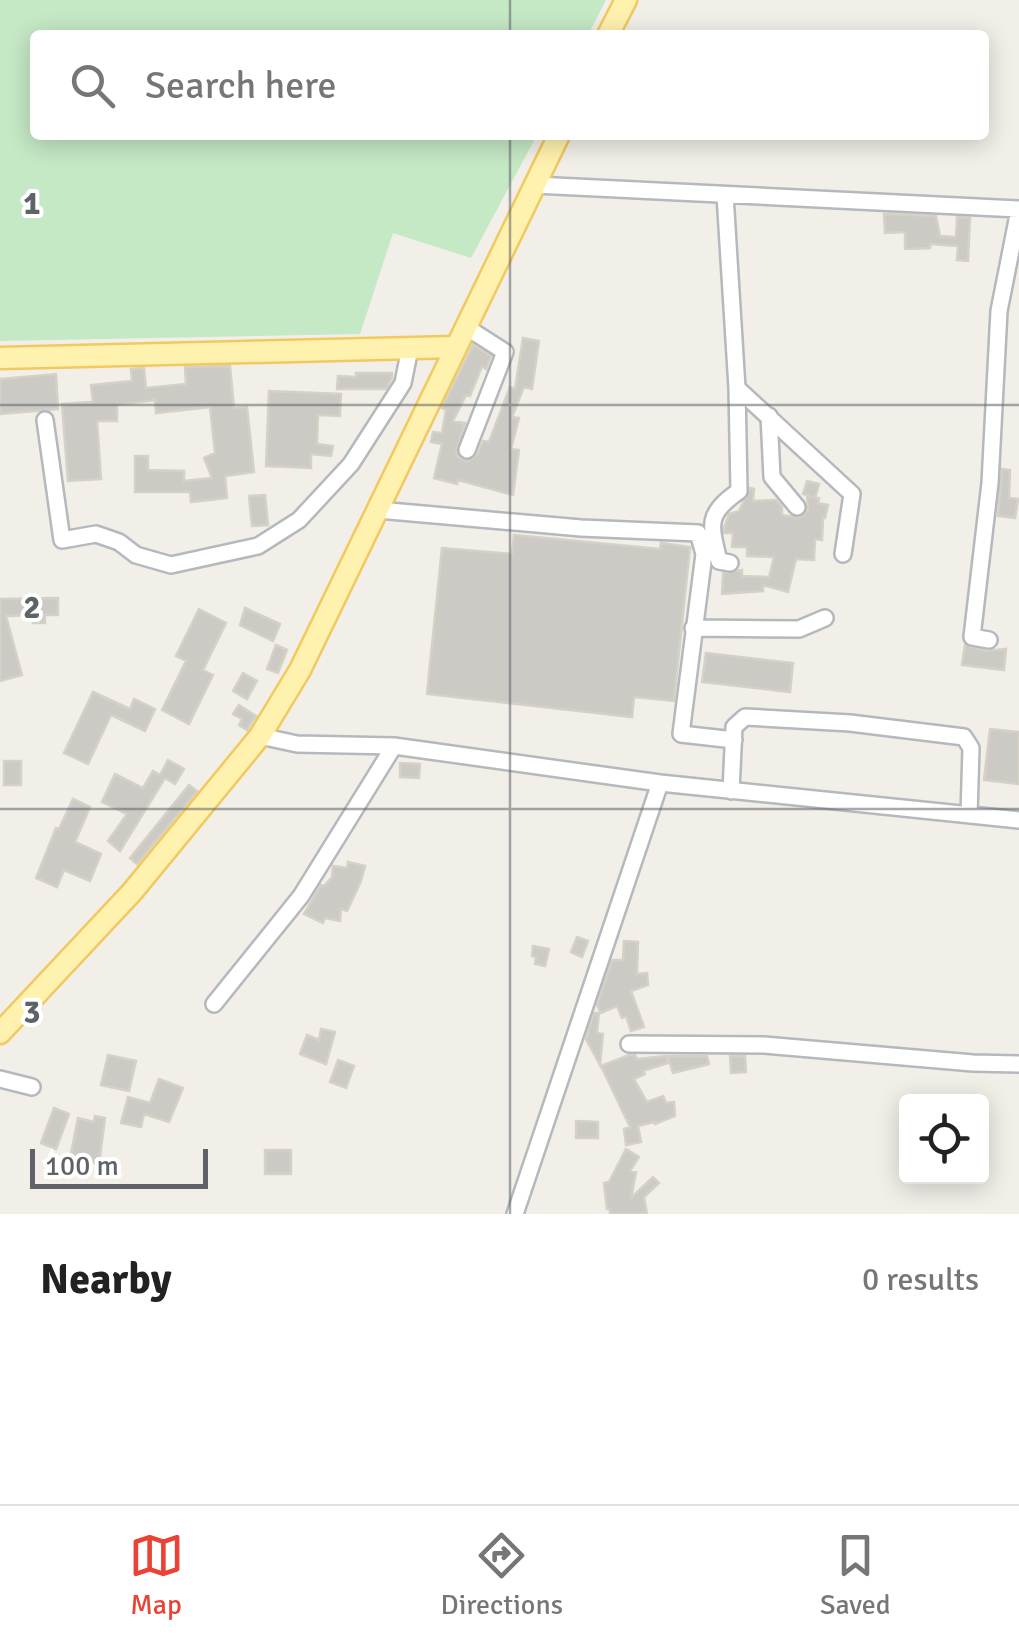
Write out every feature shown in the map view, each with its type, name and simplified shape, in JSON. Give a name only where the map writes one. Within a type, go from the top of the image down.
[{"type":"main road","points":[[611,30],[626,0]]},
{"type":"main road","points":[[0,1034],[132,892],[260,736],[300,670],[558,140]]},
{"type":"main road","points":[[0,358],[456,347]]},
{"type":"street","points":[[536,184],[1019,210],[999,312],[990,482],[972,638],[989,640]]},
{"type":"street","points":[[724,196],[737,388],[739,491],[718,506],[712,532],[719,561],[730,563]]},
{"type":"street","points":[[466,327],[505,352],[468,450]]},
{"type":"street","points":[[46,420],[62,540],[96,534],[119,542],[136,555],[171,565],[258,546],[299,520],[352,464],[403,382],[410,348]]},
{"type":"street","points":[[737,388],[852,494],[843,554]]},
{"type":"street","points":[[768,416],[772,477],[797,507]]},
{"type":"street","points":[[378,510],[581,528],[698,533],[704,554],[681,734],[734,740]]},
{"type":"street","points":[[693,628],[799,629],[825,618]]},
{"type":"street","points":[[731,791],[734,726],[745,717],[850,723],[964,737],[971,748],[969,815]]},
{"type":"street","points":[[260,736],[297,744],[394,746],[660,784],[1019,820]]},
{"type":"street","points":[[214,1004],[302,896],[394,746]]},
{"type":"street","points":[[515,1214],[660,784]]},
{"type":"street","points":[[629,1044],[764,1045],[1019,1064]]},
{"type":"street","points":[[0,1078],[32,1087]]},
{"type":"green space","points":[[0,0],[606,0],[591,30],[30,30],[30,140],[534,140],[471,258],[393,233],[360,334],[0,341]]},
{"type":"building","points":[[884,214],[936,216],[940,236],[956,237],[957,217],[970,218],[968,261],[957,260],[958,246],[930,244],[930,248],[905,249],[905,232],[885,233]]},
{"type":"building","points":[[523,338],[539,341],[532,389],[524,387],[512,417],[519,418],[511,449],[519,450],[513,495],[458,480],[457,484],[434,478],[442,444],[431,442],[433,432],[442,433],[446,410],[442,408],[473,345],[491,356],[453,421],[465,423],[456,451],[459,458],[468,461],[477,455],[483,441],[489,442],[510,387],[515,389]]},
{"type":"building","points":[[230,366],[234,408],[247,407],[254,472],[225,476],[227,498],[191,502],[190,492],[135,492],[135,456],[148,456],[148,470],[184,471],[184,481],[212,478],[204,458],[215,453],[210,407],[156,413],[155,400],[117,405],[117,421],[97,421],[101,479],[68,481],[62,404],[93,402],[91,385],[132,381],[131,369],[144,368],[146,388],[186,384],[185,367]]},
{"type":"building","points":[[356,373],[392,373],[392,378],[386,389],[337,389],[338,376],[356,377]]},
{"type":"building","points":[[56,374],[58,409],[0,414],[0,379]]},
{"type":"building","points":[[269,391],[341,394],[340,416],[318,415],[317,444],[333,446],[331,456],[311,454],[311,468],[266,466]]},
{"type":"building","points":[[1002,469],[1010,470],[1009,498],[1018,499],[1015,518],[998,516]]},
{"type":"building","points":[[807,481],[819,484],[815,498],[828,505],[822,540],[815,539],[814,560],[796,559],[788,592],[763,585],[763,591],[722,594],[723,573],[742,570],[742,576],[769,577],[774,557],[747,556],[747,547],[732,547],[733,533],[724,533],[729,514],[739,511],[750,488],[754,489],[753,501],[776,500],[782,515],[800,518],[808,510],[807,496],[813,497],[803,494]]},
{"type":"building","points":[[265,495],[268,525],[252,526],[249,496]]},
{"type":"building","points":[[514,535],[660,549],[661,543],[690,547],[674,701],[634,697],[632,717],[427,694],[442,548],[512,554]]},
{"type":"building","points":[[58,598],[58,615],[45,615],[45,623],[33,623],[32,615],[6,616],[22,675],[0,681],[0,599]]},
{"type":"building","points":[[245,608],[280,624],[273,641],[240,625]]},
{"type":"building","points":[[199,609],[226,623],[203,670],[213,675],[189,724],[162,710],[186,661],[176,656]]},
{"type":"building","points":[[276,645],[287,650],[278,673],[267,669]]},
{"type":"building","points":[[965,645],[987,651],[1006,649],[1004,670],[962,665]]},
{"type":"building","points":[[706,653],[793,663],[790,692],[702,682]]},
{"type":"building","points":[[243,673],[257,681],[247,699],[233,691]]},
{"type":"building","points":[[93,692],[130,709],[134,699],[155,709],[145,731],[111,715],[88,764],[64,753]]},
{"type":"building","points":[[239,705],[256,716],[247,730],[239,725],[242,719],[233,714]]},
{"type":"building","points":[[990,729],[1019,732],[1019,784],[984,780]]},
{"type":"building","points":[[168,760],[184,769],[175,784],[165,778],[120,851],[108,841],[127,814],[102,802],[115,774],[143,788],[153,771],[160,775]]},
{"type":"building","points":[[4,761],[21,761],[21,785],[4,785]]},
{"type":"building","points":[[400,763],[420,764],[419,778],[400,777]]},
{"type":"building","points":[[189,785],[197,791],[137,864],[130,858]]},
{"type":"building","points":[[73,799],[90,807],[75,842],[101,854],[90,881],[64,870],[57,887],[36,878],[56,828],[59,829]]},
{"type":"building","points":[[348,862],[365,866],[347,911],[341,909],[340,921],[325,918],[323,923],[304,914],[321,885],[332,877],[333,866],[347,868]]},
{"type":"building","points":[[577,937],[588,941],[582,957],[571,952]]},
{"type":"building","points":[[624,941],[638,942],[637,974],[647,973],[648,985],[631,991],[644,1027],[631,1031],[617,1006],[601,1013],[597,1005],[612,960],[623,960]]},
{"type":"building","points":[[533,946],[549,949],[545,966],[535,964]]},
{"type":"building","points":[[594,1013],[599,1013],[597,1033],[603,1034],[600,1065],[586,1039]]},
{"type":"building","points":[[321,1029],[335,1032],[326,1064],[300,1054],[307,1035],[319,1040]]},
{"type":"building","points":[[108,1055],[136,1061],[129,1091],[101,1085]]},
{"type":"building","points":[[629,1055],[637,1059],[666,1056],[668,1063],[643,1071],[645,1074],[634,1079],[647,1102],[663,1096],[666,1103],[674,1102],[675,1116],[638,1126],[641,1142],[626,1145],[624,1129],[630,1127],[601,1066]]},
{"type":"building","points":[[668,1056],[707,1056],[709,1064],[673,1073]]},
{"type":"building","points":[[730,1056],[745,1056],[746,1072],[731,1073]]},
{"type":"building","points":[[338,1060],[354,1066],[346,1088],[330,1082]]},
{"type":"building","points":[[159,1079],[183,1088],[169,1122],[144,1114],[141,1127],[121,1123],[128,1097],[150,1103]]},
{"type":"building","points":[[54,1108],[69,1114],[56,1149],[41,1143]]},
{"type":"building","points":[[95,1116],[105,1118],[99,1164],[70,1159],[78,1118],[94,1122]]},
{"type":"building","points":[[576,1121],[598,1122],[598,1138],[576,1138]]},
{"type":"building","points":[[626,1149],[639,1157],[630,1171],[636,1172],[631,1198],[653,1177],[659,1183],[644,1197],[647,1214],[610,1214],[607,1209],[604,1183],[609,1182]]},
{"type":"building","points":[[265,1150],[291,1150],[291,1174],[265,1174]]}]
